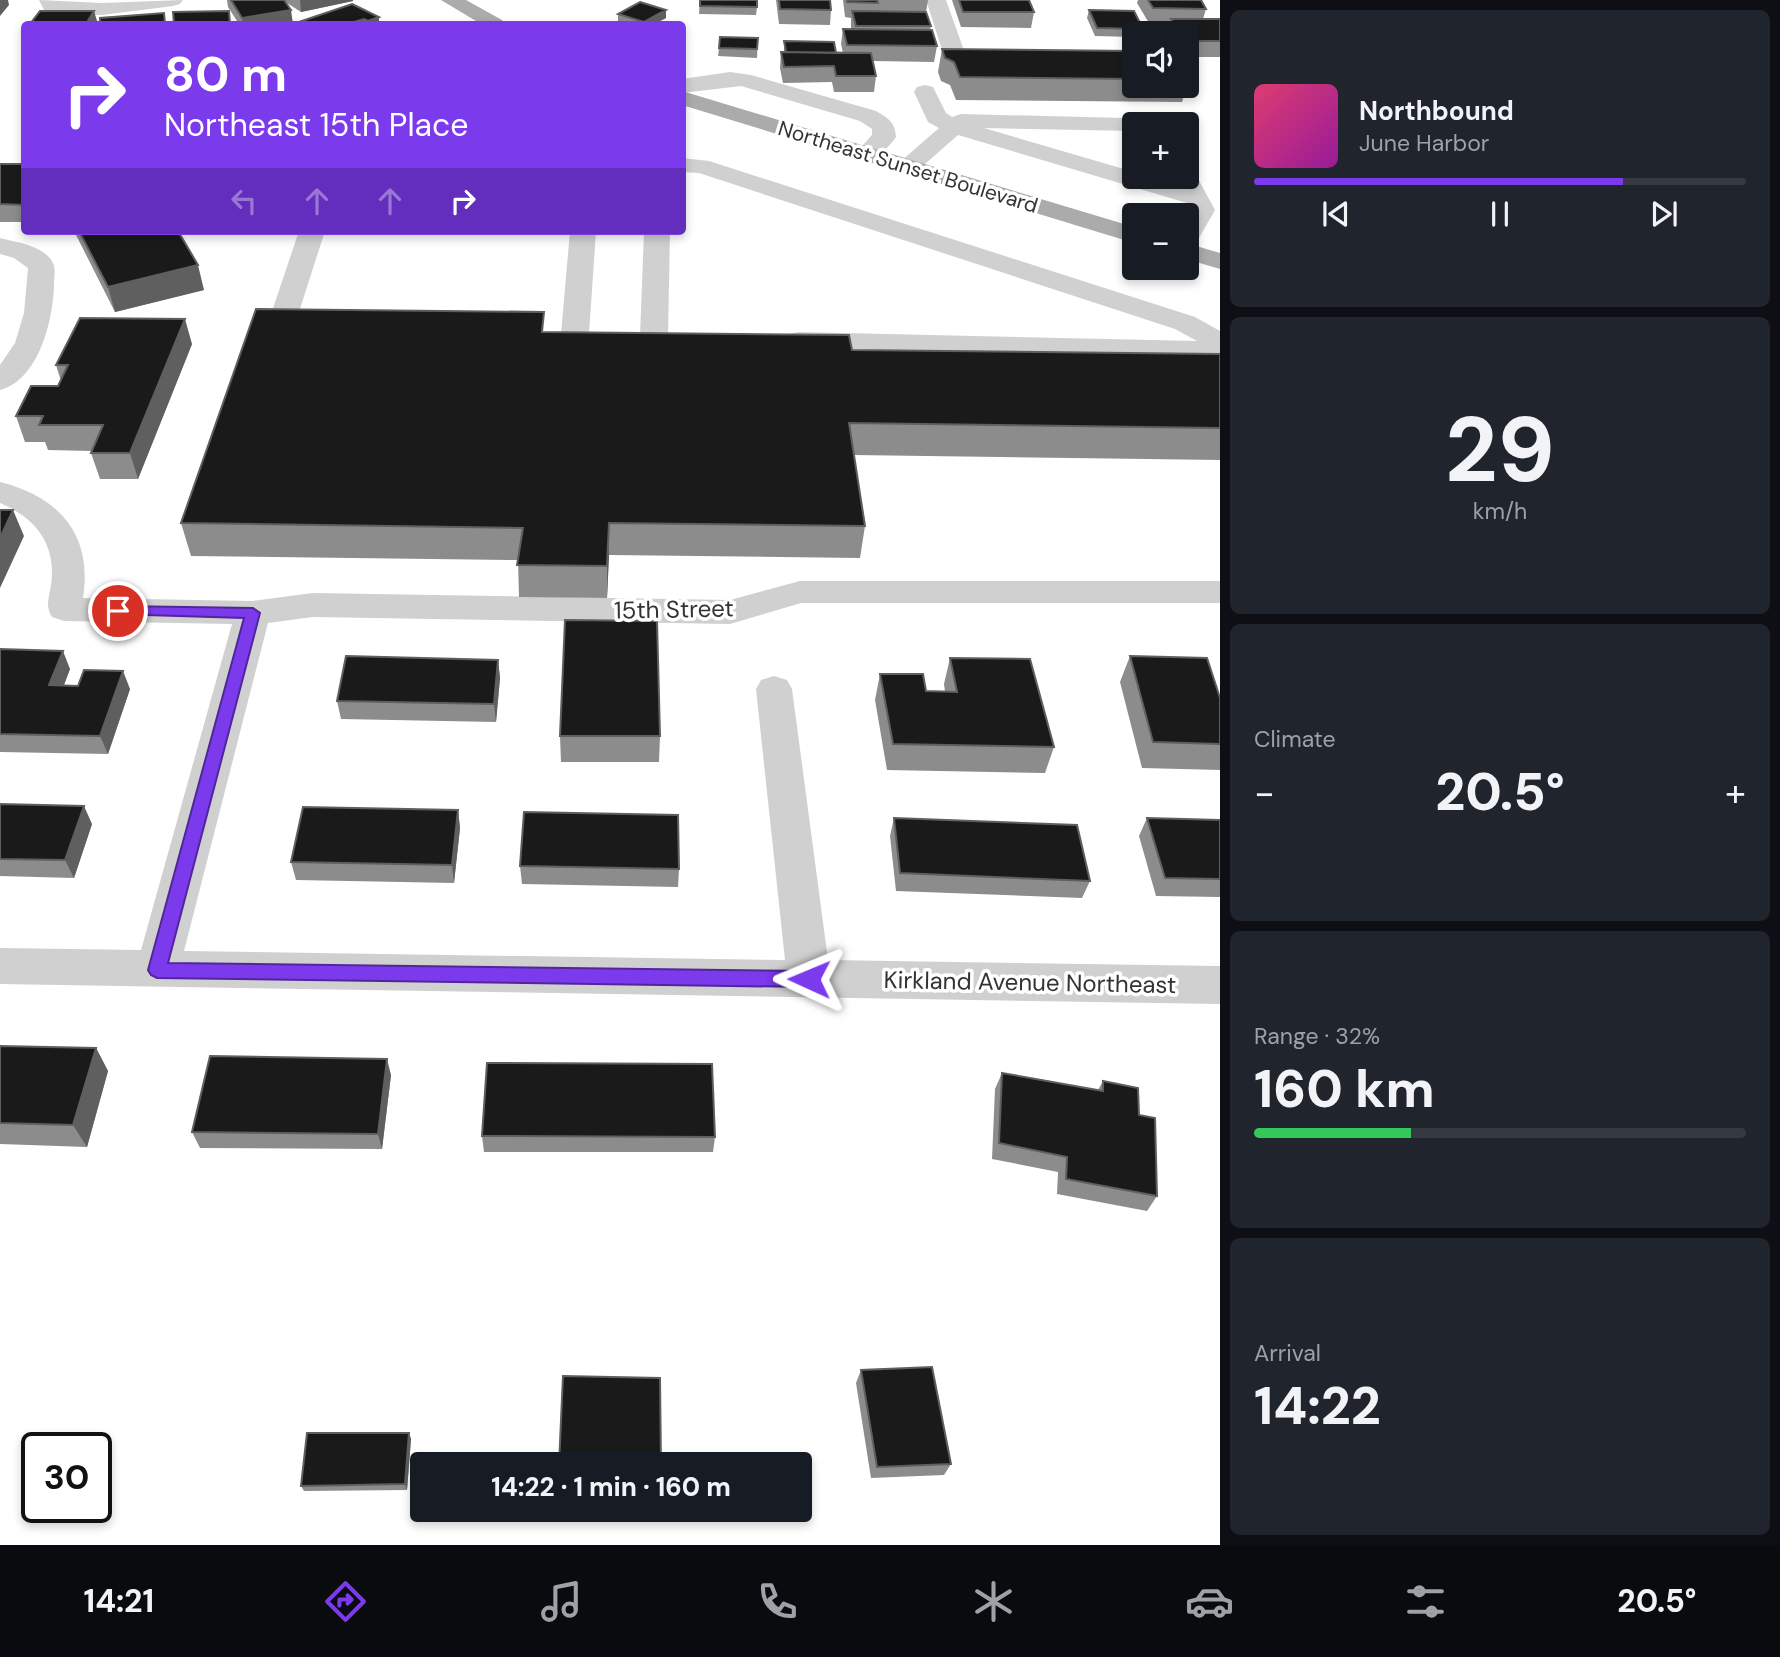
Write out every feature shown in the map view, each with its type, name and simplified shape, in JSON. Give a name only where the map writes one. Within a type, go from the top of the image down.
[{"type":"main road","points":[[451,0],[490,21]]},
{"type":"main road","name":"Northeast Sunset Boulevard","points":[[686,99],[1122,231]]},
{"type":"main road","points":[[1199,255],[1220,261]]},
{"type":"street","points":[[50,4],[102,9],[173,0]]},
{"type":"street","points":[[936,0],[957,62]]},
{"type":"street","points":[[686,85],[743,80],[868,116],[884,126],[884,136],[867,154]]},
{"type":"street","points":[[925,92],[936,117],[955,127],[1122,170]]},
{"type":"street","points":[[908,167],[961,121],[1122,123]]},
{"type":"street","points":[[686,165],[701,166],[1185,323],[1220,342]]},
{"type":"street","points":[[1192,189],[1203,210],[1199,217]]},
{"type":"street","points":[[311,235],[281,326],[344,327]]},
{"type":"street","points":[[584,235],[615,335],[655,235]]},
{"type":"street","points":[[0,246],[23,253],[41,265],[42,290],[38,317],[27,351],[0,381]]},
{"type":"street","points":[[771,339],[1220,350]]},
{"type":"street","name":"15th Street","points":[[0,492],[11,495],[47,516],[65,542],[69,567],[64,610],[253,613],[313,605],[730,612],[800,592],[1220,592]]},
{"type":"street","points":[[157,970],[253,613]]},
{"type":"street","points":[[774,689],[809,979]]},
{"type":"street","name":"Kirkland Avenue Northeast","points":[[0,965],[157,970],[1220,985]]},
{"type":"building","points":[[231,0],[284,0],[291,10],[242,18]]},
{"type":"building","points":[[700,0],[757,0],[757,7],[700,6]]},
{"type":"building","points":[[779,0],[830,0],[831,10],[780,9]]},
{"type":"building","points":[[877,0],[878,3],[847,2]]},
{"type":"building","points":[[959,0],[1029,0],[1034,12],[963,12]]},
{"type":"building","points":[[1148,0],[1201,0],[1206,9],[1153,8]]},
{"type":"building","points":[[640,2],[666,10],[646,21],[618,14]]},
{"type":"building","points":[[352,4],[379,17],[368,21],[302,21]]},
{"type":"building","points":[[1089,10],[1134,11],[1139,21],[1122,21],[1122,29],[1097,28]]},
{"type":"building","points":[[40,11],[94,11],[88,21],[32,21]]},
{"type":"building","points":[[229,11],[230,21],[174,21],[173,12]]},
{"type":"building","points":[[852,11],[926,12],[931,26],[856,26]]},
{"type":"building","points":[[164,13],[165,21],[100,21],[100,18]]},
{"type":"building","points":[[1171,19],[1220,19],[1220,41],[1199,41],[1199,21]]},
{"type":"building","points":[[843,29],[932,30],[937,46],[847,45]]},
{"type":"building","points":[[720,37],[758,38],[757,49],[719,48]]},
{"type":"building","points":[[784,41],[834,42],[836,53],[786,52]]},
{"type":"building","points":[[942,49],[1122,51],[1122,79],[960,77],[954,62],[945,58]]},
{"type":"building","points":[[781,52],[871,53],[876,76],[836,76],[834,66],[784,67]]},
{"type":"building","points":[[0,164],[21,164],[21,205],[0,204]]},
{"type":"building","points":[[81,235],[180,235],[198,265],[108,287]]},
{"type":"building","points":[[256,309],[544,312],[542,332],[849,335],[852,350],[1220,354],[1220,428],[849,423],[865,526],[609,523],[607,566],[517,565],[523,528],[181,523]]},
{"type":"building","points":[[80,318],[185,319],[130,453],[91,453],[103,425],[39,425],[43,416],[16,416],[31,386],[58,386],[68,365],[56,365]]},
{"type":"building","points":[[0,510],[13,510],[0,538]]},
{"type":"building","points":[[565,620],[657,621],[660,736],[560,736]]},
{"type":"building","points":[[0,649],[63,651],[49,685],[78,686],[84,670],[123,671],[100,736],[0,734]]},
{"type":"building","points":[[346,656],[498,660],[494,704],[337,701]]},
{"type":"building","points":[[1130,656],[1207,658],[1220,698],[1220,744],[1153,742]]},
{"type":"building","points":[[950,658],[1030,659],[1054,747],[893,744],[880,674],[923,674],[926,691],[957,692]]},
{"type":"building","points":[[0,804],[84,806],[65,860],[0,859]]},
{"type":"building","points":[[303,807],[458,810],[452,865],[291,862]]},
{"type":"building","points":[[524,812],[678,815],[679,869],[520,866]]},
{"type":"building","points":[[894,818],[1077,825],[1090,881],[900,873]]},
{"type":"building","points":[[1147,818],[1220,820],[1220,879],[1165,878]]},
{"type":"building","points":[[0,1046],[96,1048],[73,1125],[0,1123]]},
{"type":"building","points":[[210,1056],[387,1059],[378,1134],[192,1132]]},
{"type":"building","points":[[487,1063],[712,1064],[715,1137],[482,1136]]},
{"type":"building","points":[[1002,1073],[1103,1091],[1103,1081],[1138,1088],[1139,1115],[1155,1118],[1157,1196],[1066,1179],[1067,1157],[999,1143]]},
{"type":"building","points":[[932,1367],[951,1464],[877,1467],[861,1370]]},
{"type":"building","points":[[563,1376],[660,1378],[661,1452],[560,1452]]},
{"type":"building","points":[[307,1433],[409,1433],[405,1484],[301,1486]]},
{"type":"route","points":[[118,611],[253,613],[157,970],[809,979]]}]
